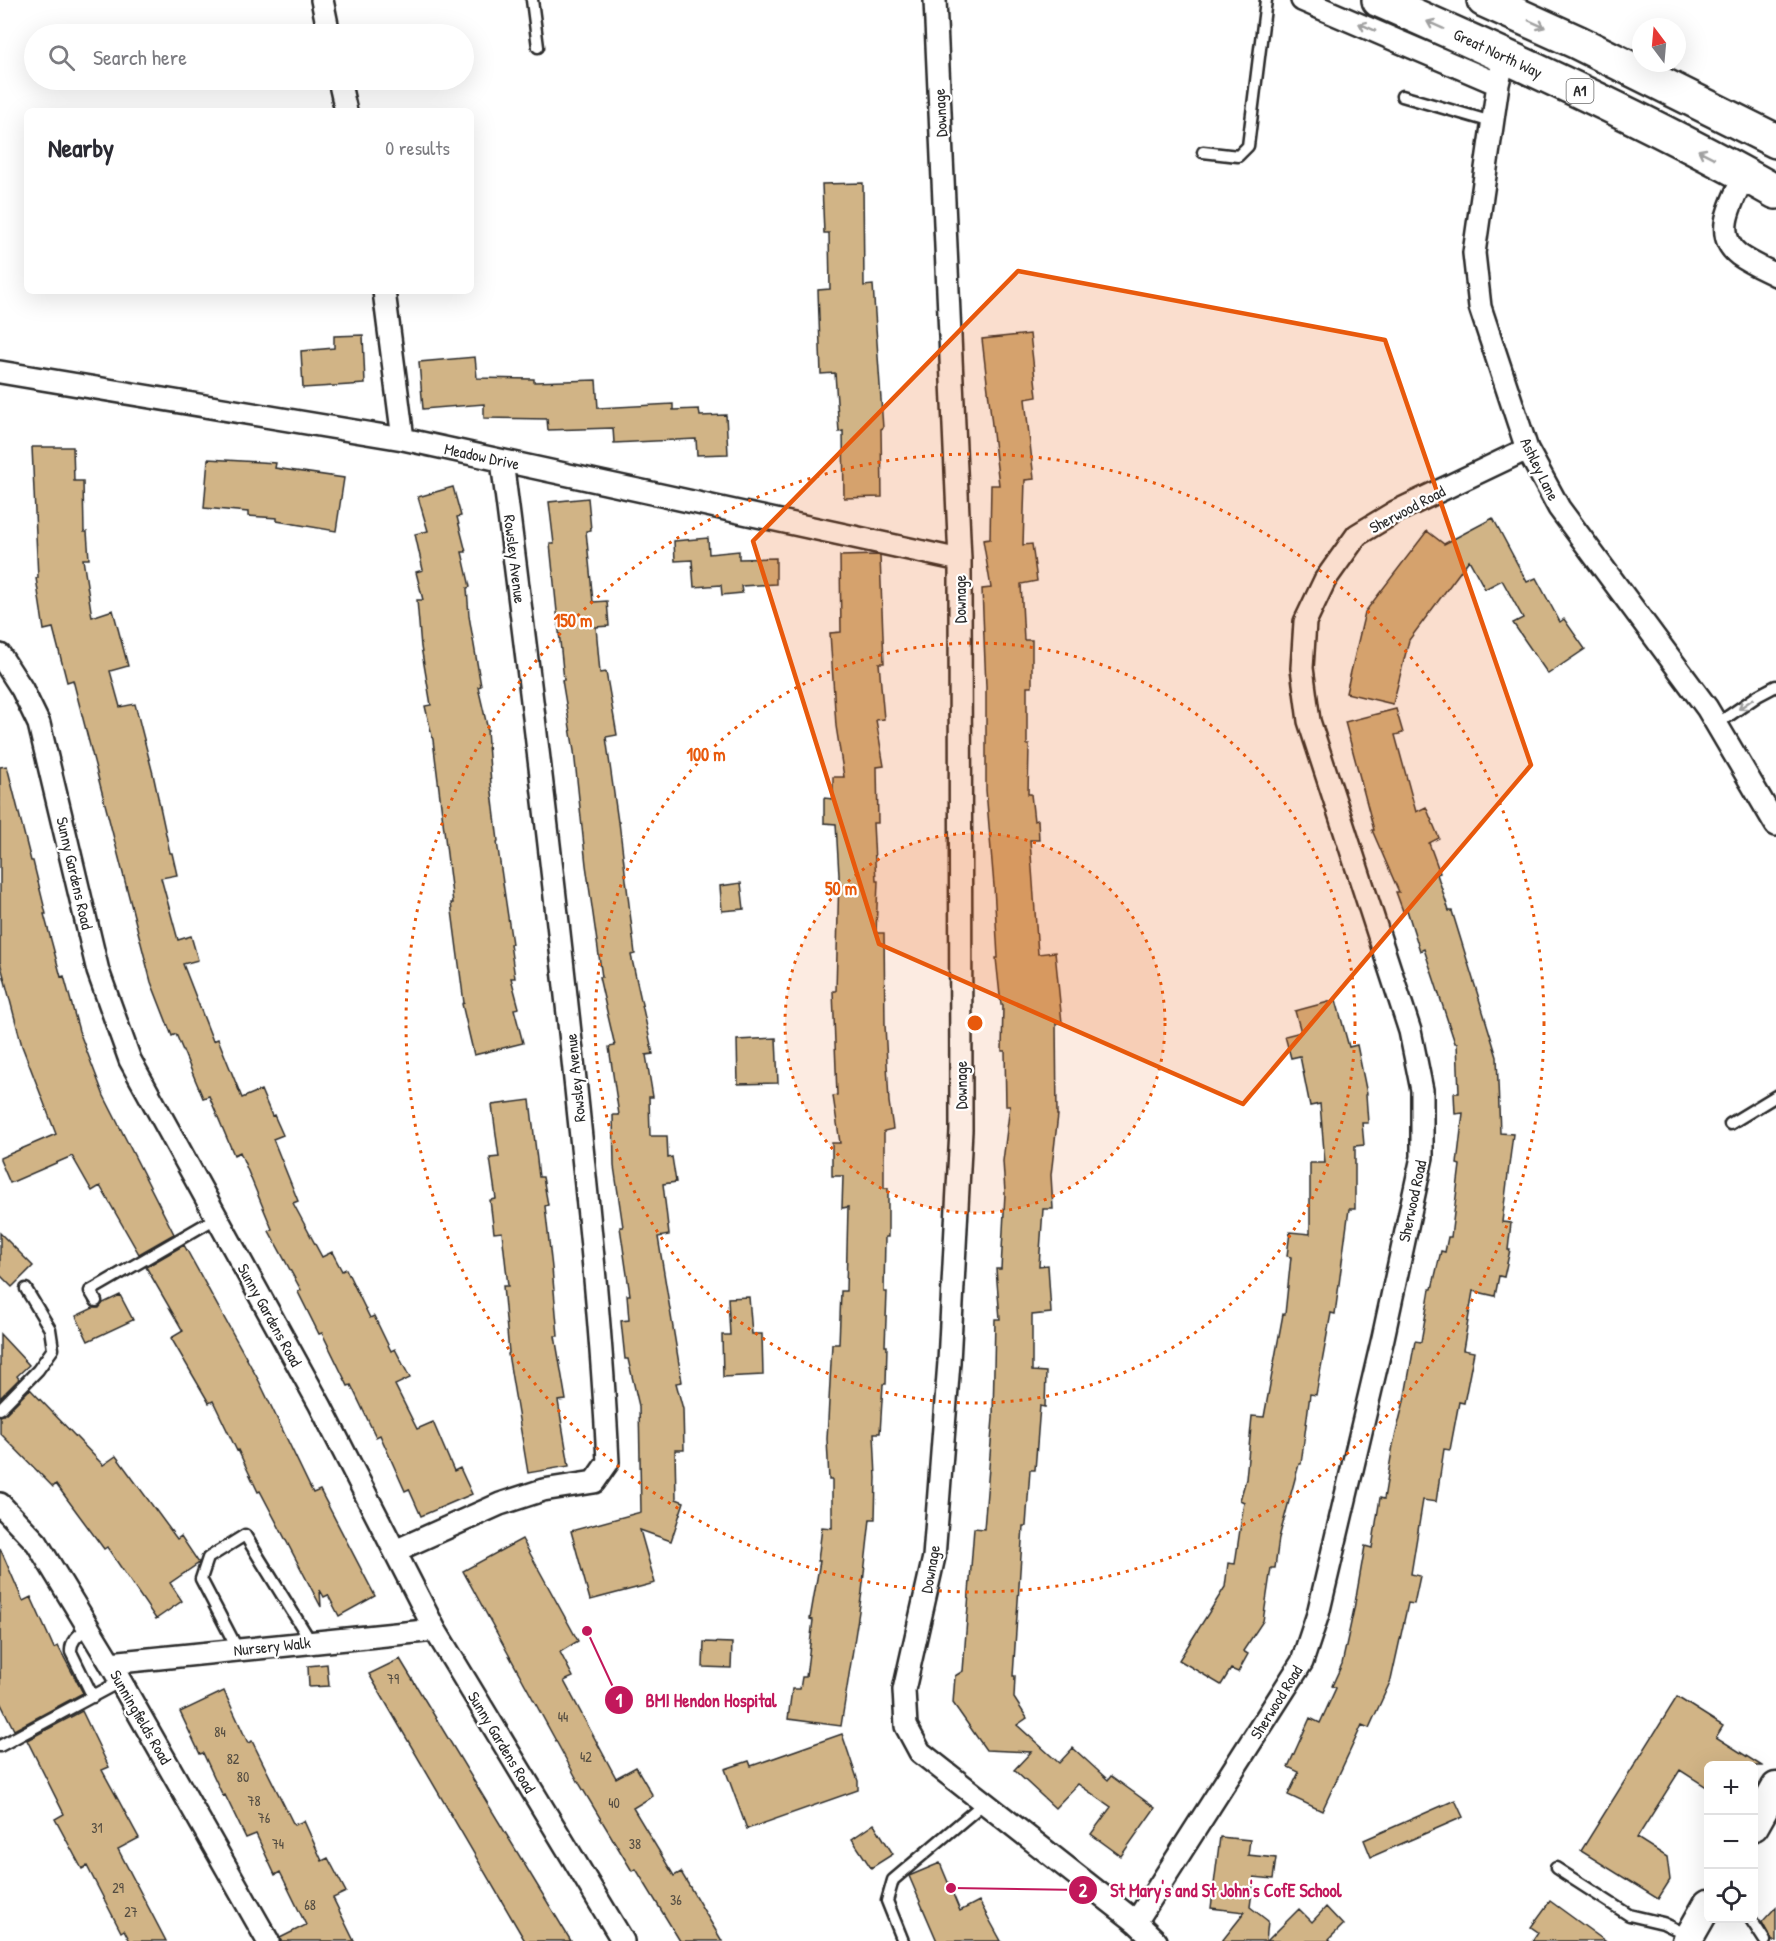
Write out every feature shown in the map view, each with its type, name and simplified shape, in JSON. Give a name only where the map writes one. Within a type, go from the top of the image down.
[{"type":"highway","name":"Great North Way","points":[[1379,0],[1501,69],[1629,115],[1776,192]]},
{"type":"highway","points":[[1490,1],[1776,141]]},
{"type":"main road","points":[[1758,1819],[1776,1787]]},
{"type":"main road","points":[[1689,1939],[1704,1911]]},
{"type":"street","points":[[322,0],[327,24]]},
{"type":"street","name":"Downage","points":[[936,0],[960,560],[961,1130],[949,1362],[934,1557],[904,1690],[906,1726],[920,1752],[1136,1922],[1156,1941]]},
{"type":"street","name":"Great North Way","points":[[1302,0],[1501,69]]},
{"type":"street","name":"Ashley Lane","points":[[1501,69],[1473,253],[1480,307],[1527,449],[1559,508],[1707,708],[1776,825]]},
{"type":"street","points":[[341,90],[345,108]]},
{"type":"street","points":[[1745,174],[1725,224],[1727,240],[1738,254],[1776,275]]},
{"type":"street","points":[[384,294],[403,439]]},
{"type":"street","name":"Meadow Drive","points":[[0,372],[403,439],[960,560]]},
{"type":"street","name":"Sherwood Road","points":[[1136,1922],[1302,1662],[1318,1614],[1383,1338],[1422,1156],[1422,1090],[1410,1031],[1309,721],[1302,668],[1305,622],[1325,580],[1357,535],[1395,512],[1527,449]]},
{"type":"street","name":"Rowsley Avenue","points":[[395,1551],[500,1504],[543,1490],[594,1482],[608,1462],[594,1261],[566,997],[502,461]]},
{"type":"street","name":"Sunny Gardens Road","points":[[0,655],[22,689],[39,724],[98,971],[130,1060],[320,1405],[435,1630],[623,1941]]},
{"type":"street","name":"Sunningfields Road","points":[[0,1504],[37,1543],[121,1681],[268,1941]]},
{"type":"street","name":"Nursery Walk","points":[[110,1663],[435,1630]]},
{"type":"lane","points":[[532,0],[538,47]]},
{"type":"lane","points":[[1203,152],[1238,156],[1248,146],[1266,0]]},
{"type":"lane","points":[[1402,96],[1492,122]]},
{"type":"lane","points":[[1717,724],[1776,686]]},
{"type":"lane","points":[[1730,1124],[1776,1096]]},
{"type":"lane","points":[[96,1301],[90,1291],[216,1218]]},
{"type":"lane","points":[[0,1409],[38,1370],[53,1349],[50,1329],[26,1289]]},
{"type":"lane","points":[[238,1650],[201,1579],[208,1558],[245,1535],[311,1642]]},
{"type":"lane","points":[[88,1627],[73,1641],[71,1652],[93,1697]]},
{"type":"lane","points":[[0,1746],[121,1681]]},
{"type":"lane","points":[[903,1941],[887,1901],[893,1880],[984,1803]]},
{"type":"lane","points":[[1556,1868],[1629,1915],[1663,1923],[1689,1939]]},
{"type":"lane","points":[[1753,1923],[1765,1941]]},
{"type":"highlighted area","points":[[1018,271],[1385,340],[1531,765],[1243,1104],[879,944],[753,541]]},
{"type":"building","points":[[863,183],[864,286],[873,285],[883,428],[881,429],[882,497],[844,498],[843,431],[839,432],[835,373],[821,374],[818,290],[830,289],[829,233],[824,233],[822,184]]},
{"type":"building","points":[[1030,334],[1037,397],[1025,399],[1034,479],[1025,480],[1023,545],[1032,544],[1037,581],[1021,584],[1024,640],[1032,640],[1032,687],[1027,687],[1028,794],[1031,794],[1034,821],[1038,820],[1039,840],[1030,840],[1038,954],[1055,952],[1062,1023],[1056,1023],[1058,1115],[1051,1175],[1053,1209],[1043,1209],[1039,1266],[1048,1265],[1051,1313],[1032,1315],[1032,1371],[1046,1372],[1045,1407],[1040,1406],[1035,1470],[1030,1470],[1026,1526],[1023,1526],[1013,1676],[1015,1676],[1014,1698],[1027,1718],[1017,1725],[1059,1763],[1073,1748],[1108,1780],[1111,1776],[1155,1808],[1121,1856],[1091,1834],[1111,1807],[1078,1784],[1055,1808],[1014,1770],[1031,1752],[986,1750],[953,1703],[955,1676],[963,1671],[974,1528],[984,1529],[993,1418],[995,1319],[1000,1319],[996,1269],[1001,1269],[1005,1193],[1003,1161],[1010,1106],[1006,1106],[1005,1051],[1002,1051],[1003,1005],[1001,1005],[996,958],[998,958],[994,886],[986,790],[986,687],[982,589],[991,588],[983,540],[990,539],[991,485],[999,485],[982,339]]},
{"type":"building","points":[[363,335],[365,384],[303,388],[301,351],[334,348],[334,336]]},
{"type":"building","points":[[475,357],[477,378],[534,379],[534,382],[596,380],[598,408],[673,404],[673,410],[699,409],[700,416],[726,415],[728,454],[697,455],[696,439],[614,443],[613,428],[548,430],[547,419],[484,418],[484,404],[423,409],[419,362]]},
{"type":"building","points":[[32,447],[73,447],[74,481],[83,481],[84,532],[87,532],[89,559],[83,559],[92,617],[113,610],[128,666],[110,671],[120,707],[135,704],[177,875],[161,878],[178,940],[191,936],[198,960],[183,964],[213,1041],[218,1039],[242,1098],[261,1090],[283,1135],[273,1139],[298,1201],[293,1203],[322,1257],[332,1252],[342,1271],[346,1269],[370,1318],[374,1316],[391,1351],[395,1349],[410,1378],[395,1385],[417,1429],[433,1422],[454,1471],[460,1468],[472,1494],[421,1516],[409,1489],[405,1491],[380,1435],[376,1437],[351,1385],[348,1386],[322,1333],[319,1334],[298,1292],[301,1290],[269,1231],[272,1229],[240,1152],[234,1155],[209,1096],[203,1098],[176,1034],[172,1036],[151,982],[73,680],[67,682],[53,628],[44,630],[36,578],[38,578]]},
{"type":"building","points":[[208,459],[276,463],[275,468],[344,478],[336,531],[277,521],[277,518],[248,516],[248,512],[204,508]]},
{"type":"building","points":[[453,487],[461,516],[457,517],[466,552],[462,552],[470,587],[467,588],[469,616],[481,686],[478,687],[488,730],[497,842],[512,944],[510,944],[515,978],[511,978],[519,1008],[514,1009],[523,1043],[474,1055],[462,1004],[464,1003],[433,740],[425,706],[431,705],[421,647],[417,600],[423,600],[416,572],[423,570],[415,534],[428,531],[418,497]]},
{"type":"building","points":[[588,498],[591,530],[586,531],[593,602],[607,601],[609,626],[596,627],[600,673],[606,672],[617,735],[606,737],[635,954],[631,955],[653,1054],[646,1055],[653,1097],[649,1097],[650,1136],[667,1136],[668,1158],[672,1157],[676,1182],[663,1184],[669,1235],[658,1237],[682,1382],[676,1383],[683,1409],[684,1450],[675,1450],[676,1499],[684,1502],[671,1541],[640,1530],[655,1583],[590,1600],[571,1531],[641,1512],[639,1406],[628,1359],[625,1359],[621,1321],[629,1320],[627,1295],[630,1295],[614,1166],[613,1115],[619,1115],[609,1047],[615,1046],[599,977],[602,977],[586,865],[574,751],[562,680],[564,680],[550,544],[554,544],[549,502]]},
{"type":"building","points":[[1493,518],[1527,582],[1536,578],[1560,622],[1564,619],[1585,649],[1548,674],[1513,623],[1523,618],[1502,580],[1485,589],[1469,560],[1409,640],[1393,704],[1346,693],[1365,612],[1427,531],[1444,544]]},
{"type":"building","points":[[708,538],[709,554],[739,551],[739,559],[776,558],[776,584],[741,586],[742,593],[722,595],[721,585],[694,587],[692,560],[675,561],[674,541]]},
{"type":"building","points":[[840,556],[880,556],[884,663],[879,663],[884,719],[876,720],[884,766],[877,767],[878,823],[873,823],[876,881],[878,881],[876,933],[884,933],[885,1025],[889,1102],[893,1129],[884,1131],[884,1188],[888,1188],[888,1237],[885,1237],[884,1292],[887,1292],[886,1384],[883,1384],[880,1433],[874,1433],[875,1519],[870,1519],[862,1592],[841,1726],[788,1719],[792,1689],[800,1689],[802,1677],[806,1677],[813,1620],[810,1619],[820,1561],[818,1561],[822,1527],[832,1528],[832,1480],[829,1480],[827,1439],[832,1344],[839,1344],[841,1291],[846,1291],[848,1207],[842,1208],[843,1176],[832,1176],[832,1143],[840,1143],[833,1096],[837,1095],[833,991],[836,991],[839,875],[836,824],[824,823],[824,798],[833,799],[833,777],[844,777],[836,726],[830,633],[841,632]]},
{"type":"building","points":[[1396,709],[1403,733],[1395,735],[1416,812],[1426,807],[1439,838],[1429,843],[1440,873],[1437,874],[1449,911],[1452,911],[1497,1057],[1500,1133],[1513,1134],[1502,1222],[1511,1223],[1508,1250],[1510,1250],[1504,1277],[1499,1276],[1495,1296],[1473,1291],[1463,1350],[1474,1352],[1464,1403],[1459,1402],[1450,1450],[1444,1449],[1436,1502],[1423,1500],[1411,1574],[1420,1576],[1414,1604],[1408,1603],[1391,1680],[1369,1728],[1362,1725],[1322,1811],[1288,1795],[1299,1772],[1288,1767],[1310,1718],[1320,1723],[1336,1688],[1332,1686],[1342,1664],[1365,1546],[1372,1548],[1380,1498],[1384,1499],[1415,1341],[1421,1342],[1430,1289],[1432,1289],[1441,1251],[1445,1252],[1448,1237],[1451,1237],[1460,1165],[1457,1164],[1463,1113],[1455,1114],[1454,1093],[1459,1093],[1457,1043],[1455,1043],[1424,949],[1420,951],[1407,910],[1403,911],[1396,892],[1399,892],[1372,830],[1374,830],[1345,722]]},
{"type":"building","points":[[7,766],[61,977],[64,976],[79,1031],[104,1096],[174,1234],[139,1254],[100,1186],[92,1191],[72,1156],[10,1183],[0,1160],[0,1158],[56,1134],[22,1046],[0,962],[0,767]]},
{"type":"building","points":[[741,883],[744,909],[722,911],[720,886]]},
{"type":"building","points":[[1336,1000],[1349,1047],[1357,1045],[1367,1094],[1368,1123],[1362,1123],[1364,1145],[1355,1146],[1355,1209],[1349,1209],[1335,1314],[1331,1313],[1316,1395],[1310,1394],[1301,1464],[1299,1464],[1279,1538],[1275,1568],[1271,1568],[1263,1621],[1243,1651],[1248,1654],[1238,1672],[1231,1669],[1221,1685],[1179,1660],[1225,1587],[1228,1563],[1235,1564],[1244,1502],[1240,1500],[1246,1479],[1252,1416],[1264,1417],[1283,1314],[1285,1314],[1291,1257],[1287,1256],[1290,1232],[1310,1234],[1310,1163],[1325,1163],[1320,1104],[1310,1106],[1300,1056],[1291,1058],[1285,1036],[1301,1032],[1295,1011]]},
{"type":"building","points":[[776,1038],[778,1083],[738,1084],[737,1040]]},
{"type":"building","points":[[530,1100],[539,1177],[543,1177],[548,1205],[545,1206],[558,1336],[555,1336],[566,1400],[558,1401],[569,1466],[528,1473],[508,1354],[503,1286],[508,1286],[502,1232],[494,1233],[490,1200],[496,1199],[490,1158],[499,1157],[492,1105]]},
{"type":"building","points":[[0,1233],[33,1266],[12,1287],[0,1275]]},
{"type":"building","points":[[184,1245],[259,1381],[313,1493],[320,1490],[375,1596],[339,1616],[328,1595],[324,1597],[320,1590],[321,1607],[260,1491],[258,1492],[213,1401],[209,1403],[171,1338],[183,1331],[146,1267]]},
{"type":"building","points":[[120,1295],[133,1320],[88,1341],[76,1316],[93,1308],[99,1308],[103,1303]]},
{"type":"building","points":[[749,1297],[752,1334],[762,1334],[763,1375],[723,1377],[722,1335],[730,1335],[728,1298]]},
{"type":"building","points":[[0,1334],[29,1365],[0,1398]]},
{"type":"building","points":[[30,1389],[103,1465],[116,1456],[177,1539],[181,1536],[199,1563],[170,1583],[182,1601],[156,1619],[107,1547],[104,1549],[56,1484],[53,1487],[0,1433],[0,1416],[5,1414]]},
{"type":"building","points":[[522,1539],[578,1641],[560,1652],[573,1677],[564,1681],[616,1778],[636,1767],[653,1796],[633,1808],[674,1876],[681,1872],[722,1941],[680,1941],[636,1869],[632,1871],[579,1783],[463,1571]]},
{"type":"building","points":[[0,1548],[23,1601],[31,1597],[54,1648],[58,1646],[83,1693],[14,1730],[0,1702]]},
{"type":"building","points":[[704,1642],[732,1643],[731,1668],[703,1667]]},
{"type":"building","points":[[400,1659],[571,1941],[525,1941],[369,1674]]},
{"type":"building","points":[[327,1664],[329,1686],[309,1687],[308,1666]]},
{"type":"building","points":[[224,1691],[248,1743],[252,1741],[294,1825],[304,1821],[322,1861],[328,1858],[346,1892],[333,1898],[354,1941],[281,1941],[280,1938],[306,1925],[280,1872],[275,1875],[256,1834],[246,1838],[180,1712]]},
{"type":"building","points":[[1677,1697],[1723,1726],[1716,1737],[1754,1761],[1704,1761],[1704,1785],[1680,1770],[1637,1838],[1667,1857],[1670,1880],[1658,1899],[1581,1851]]},
{"type":"building","points":[[82,1711],[109,1767],[102,1770],[139,1838],[118,1849],[166,1941],[130,1941],[124,1930],[121,1932],[87,1866],[82,1869],[55,1819],[64,1814],[27,1740]]},
{"type":"building","points":[[842,1734],[858,1781],[858,1790],[747,1829],[725,1769],[749,1761],[751,1766]]},
{"type":"building","points":[[1455,1800],[1463,1817],[1371,1857],[1364,1840]]},
{"type":"building","points":[[874,1824],[893,1854],[871,1868],[852,1839]]},
{"type":"building","points":[[1220,1837],[1250,1840],[1248,1855],[1276,1858],[1273,1879],[1254,1877],[1250,1907],[1268,1921],[1266,1941],[1222,1941],[1245,1912],[1211,1908]]},
{"type":"building","points":[[940,1863],[960,1911],[979,1901],[1001,1941],[937,1941],[909,1876]]},
{"type":"building","points":[[1550,1901],[1605,1941],[1532,1941],[1538,1932],[1531,1927]]},
{"type":"building","points":[[1326,1907],[1343,1925],[1329,1939],[1331,1941],[1267,1941],[1299,1909],[1312,1922]]},
{"type":"building","points":[[1776,1907],[1776,1941],[1772,1941],[1762,1922]]},
{"type":"place","name":"BMI Hendon Hospital","points":[[587,1631]]},
{"type":"place","name":"St Mary's and St John's CofE School","points":[[951,1888]]}]
